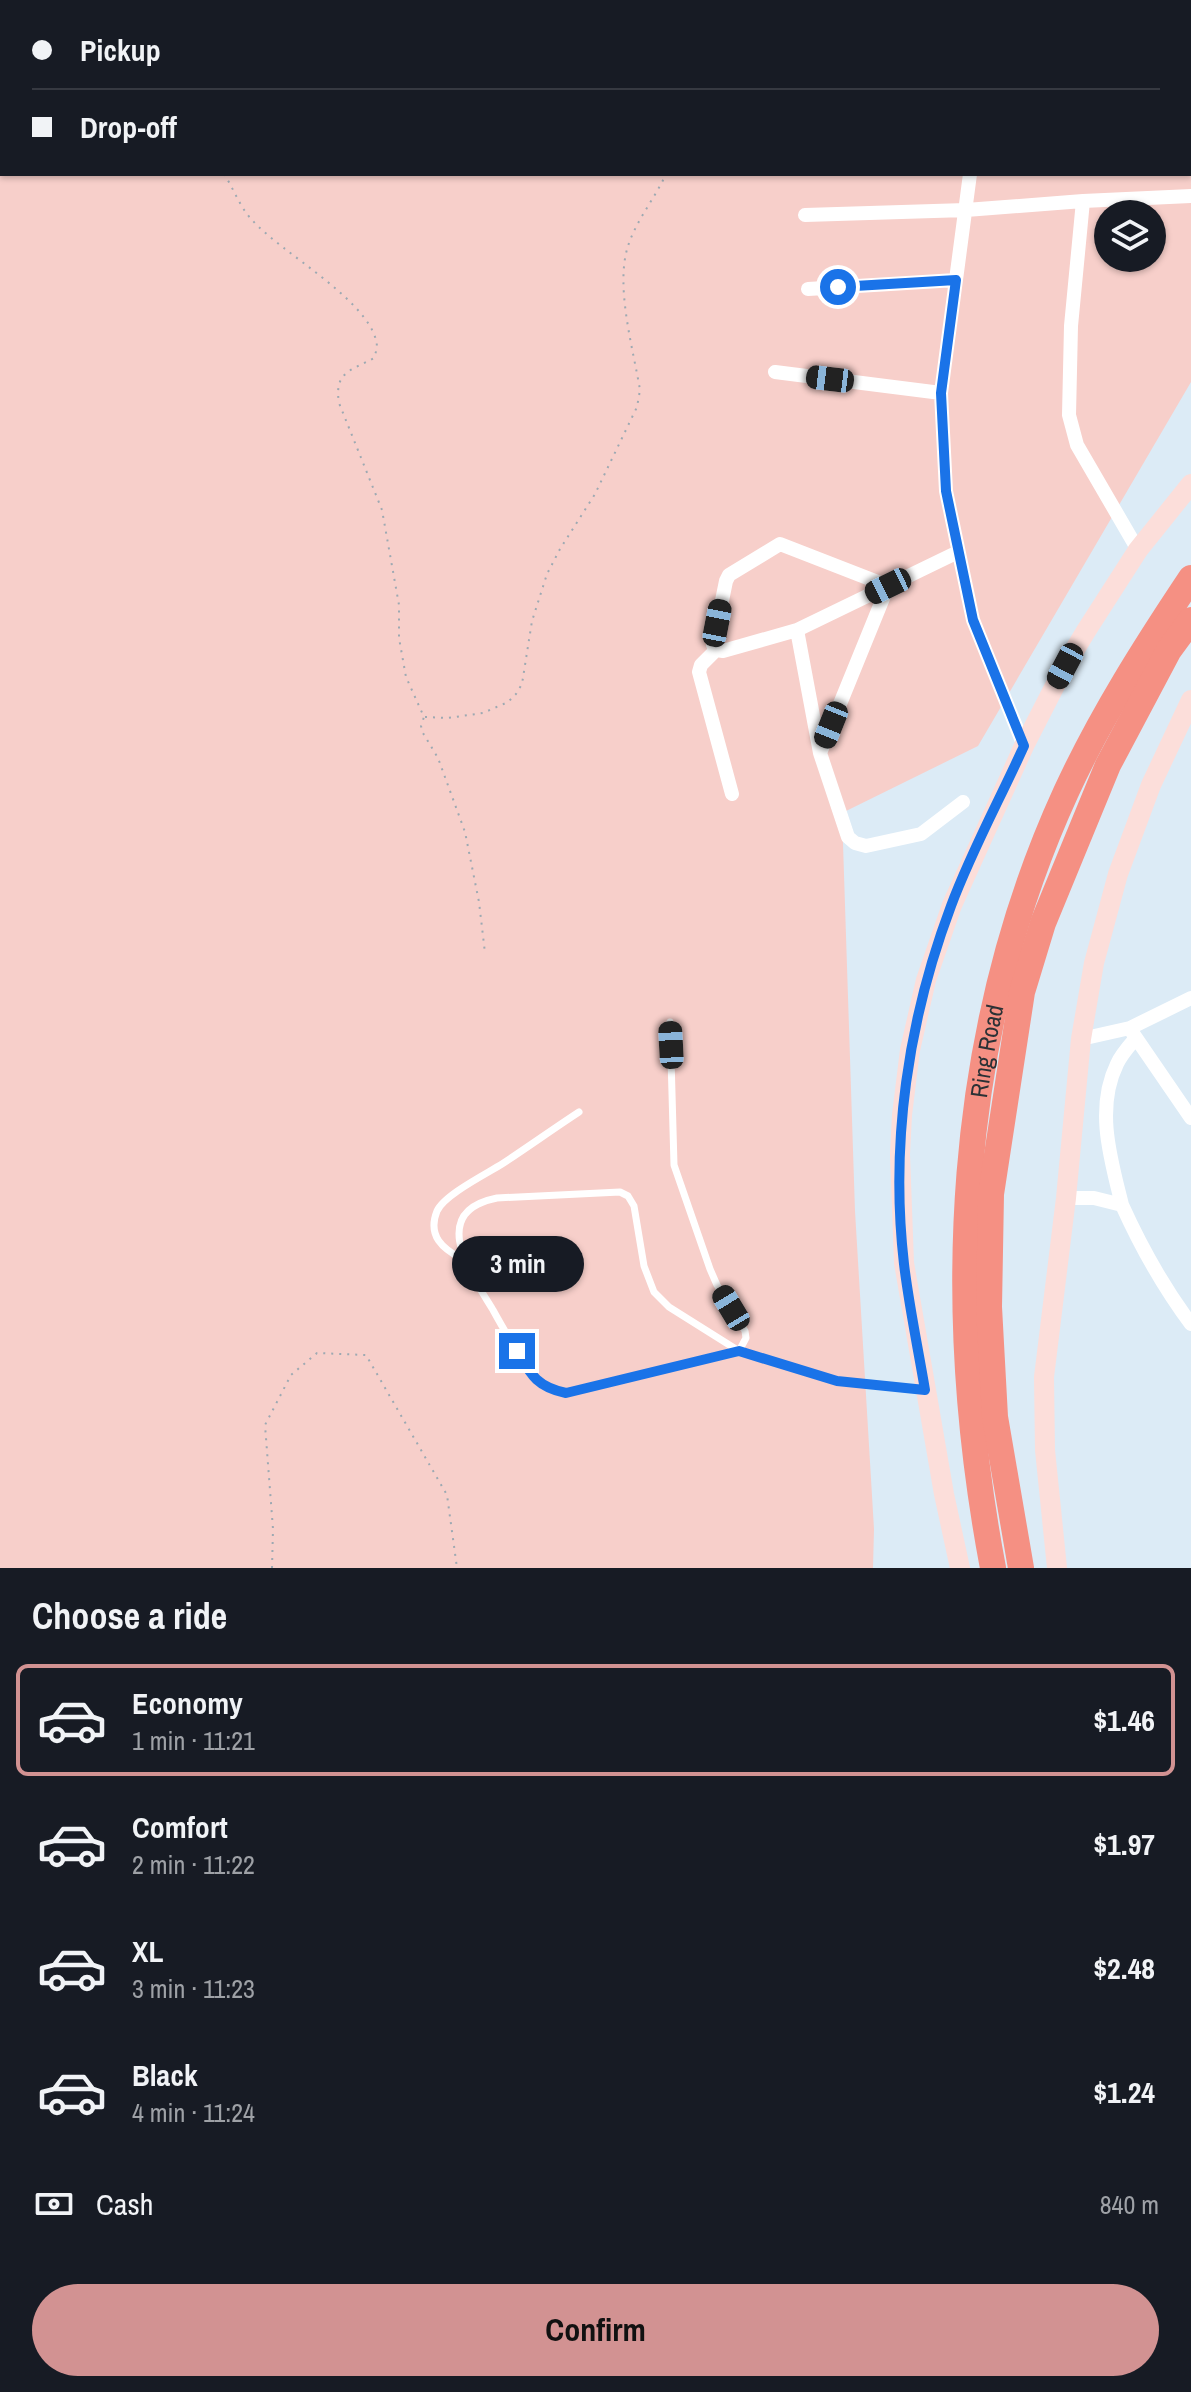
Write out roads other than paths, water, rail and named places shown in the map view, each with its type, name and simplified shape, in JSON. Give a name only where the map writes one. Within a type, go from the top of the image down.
[{"type":"highway","name":"Ring Road","points":[[993,1568],[977,1472],[966,1347],[964,1281],[972,1144],[987,1035],[1020,910],[1065,793],[1133,666],[1191,578]]},
{"type":"highway","name":"Ring Road","points":[[1021,1568],[995,1417],[989,1307],[991,1194],[1022,992],[1043,923],[1108,765],[1169,650],[1191,620]]},
{"type":"main road","points":[[960,1568],[904,1263],[901,1128],[910,1050],[926,980],[952,905],[1024,746],[1065,666],[1138,550],[1191,484]]},
{"type":"main road","points":[[1057,1568],[1045,1450],[1044,1377],[1081,1039],[1094,963],[1118,874],[1151,785],[1191,700]]},
{"type":"street","points":[[970,176],[941,393],[946,491],[973,620],[1024,746]]},
{"type":"street","points":[[805,215],[966,210],[1191,196]]},
{"type":"street","points":[[1083,201],[1071,326],[1069,415],[1077,445],[1138,550]]},
{"type":"street","points":[[808,289],[956,280]]},
{"type":"street","points":[[775,372],[941,393]]},
{"type":"street","points":[[716,650],[713,645],[729,575],[780,544],[888,586]]},
{"type":"street","points":[[716,650],[723,651],[797,630],[958,552]]},
{"type":"street","points":[[820,753],[888,586]]},
{"type":"street","points":[[797,630],[820,753],[848,837],[866,846],[921,834],[963,802]]},
{"type":"street","points":[[716,650],[701,665],[699,672],[732,794]]},
{"type":"street","points":[[1081,1039],[1132,1033],[1191,998]]},
{"type":"street","points":[[1132,1033],[1191,1118]]},
{"type":"street","points":[[1132,1033],[1109,1084],[1106,1106],[1109,1154],[1122,1205],[1135,1232],[1191,1324]]},
{"type":"street","points":[[1066,1198],[1094,1198],[1122,1205]]},
{"type":"lane","points":[[670,1022],[674,1165],[713,1277],[745,1331],[746,1338],[739,1351],[566,1393],[543,1386],[530,1374],[462,1259],[459,1232],[462,1219],[471,1208],[497,1198],[620,1192],[628,1196],[634,1206],[644,1266],[654,1292],[669,1307],[739,1351],[837,1381],[925,1390]]},
{"type":"lane","points":[[462,1259],[437,1241],[437,1209],[456,1192],[579,1112]]}]
